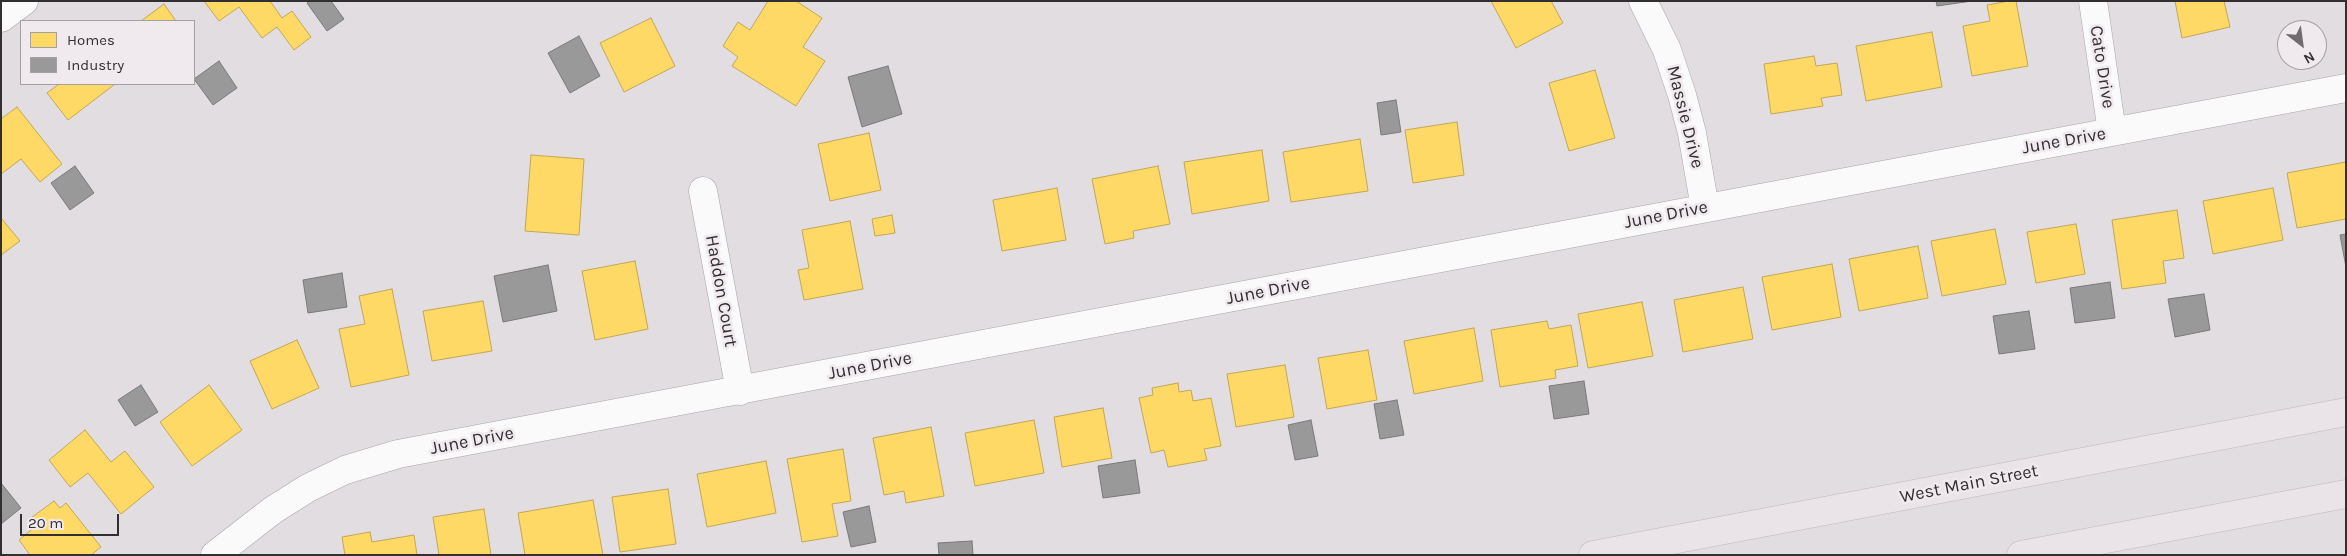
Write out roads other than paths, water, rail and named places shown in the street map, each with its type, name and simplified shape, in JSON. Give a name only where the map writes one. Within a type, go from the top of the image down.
[{"type":"main road","name":"West Main Street","points":[[1592,555],[2346,412]]},
{"type":"main road","points":[[2021,555],[2346,494]]},
{"type":"street","points":[[1,18],[24,1]]},
{"type":"street","name":"Massie Drive","points":[[1643,1],[1667,50],[1682,95],[1692,133],[1705,208]]},
{"type":"street","name":"Cato Drive","points":[[2093,1],[2112,132]]},
{"type":"street","name":"June Drive","points":[[215,555],[273,510],[308,488],[345,470],[398,454],[2346,88]]},
{"type":"street","name":"Haddon Court","points":[[703,190],[740,391]]}]
